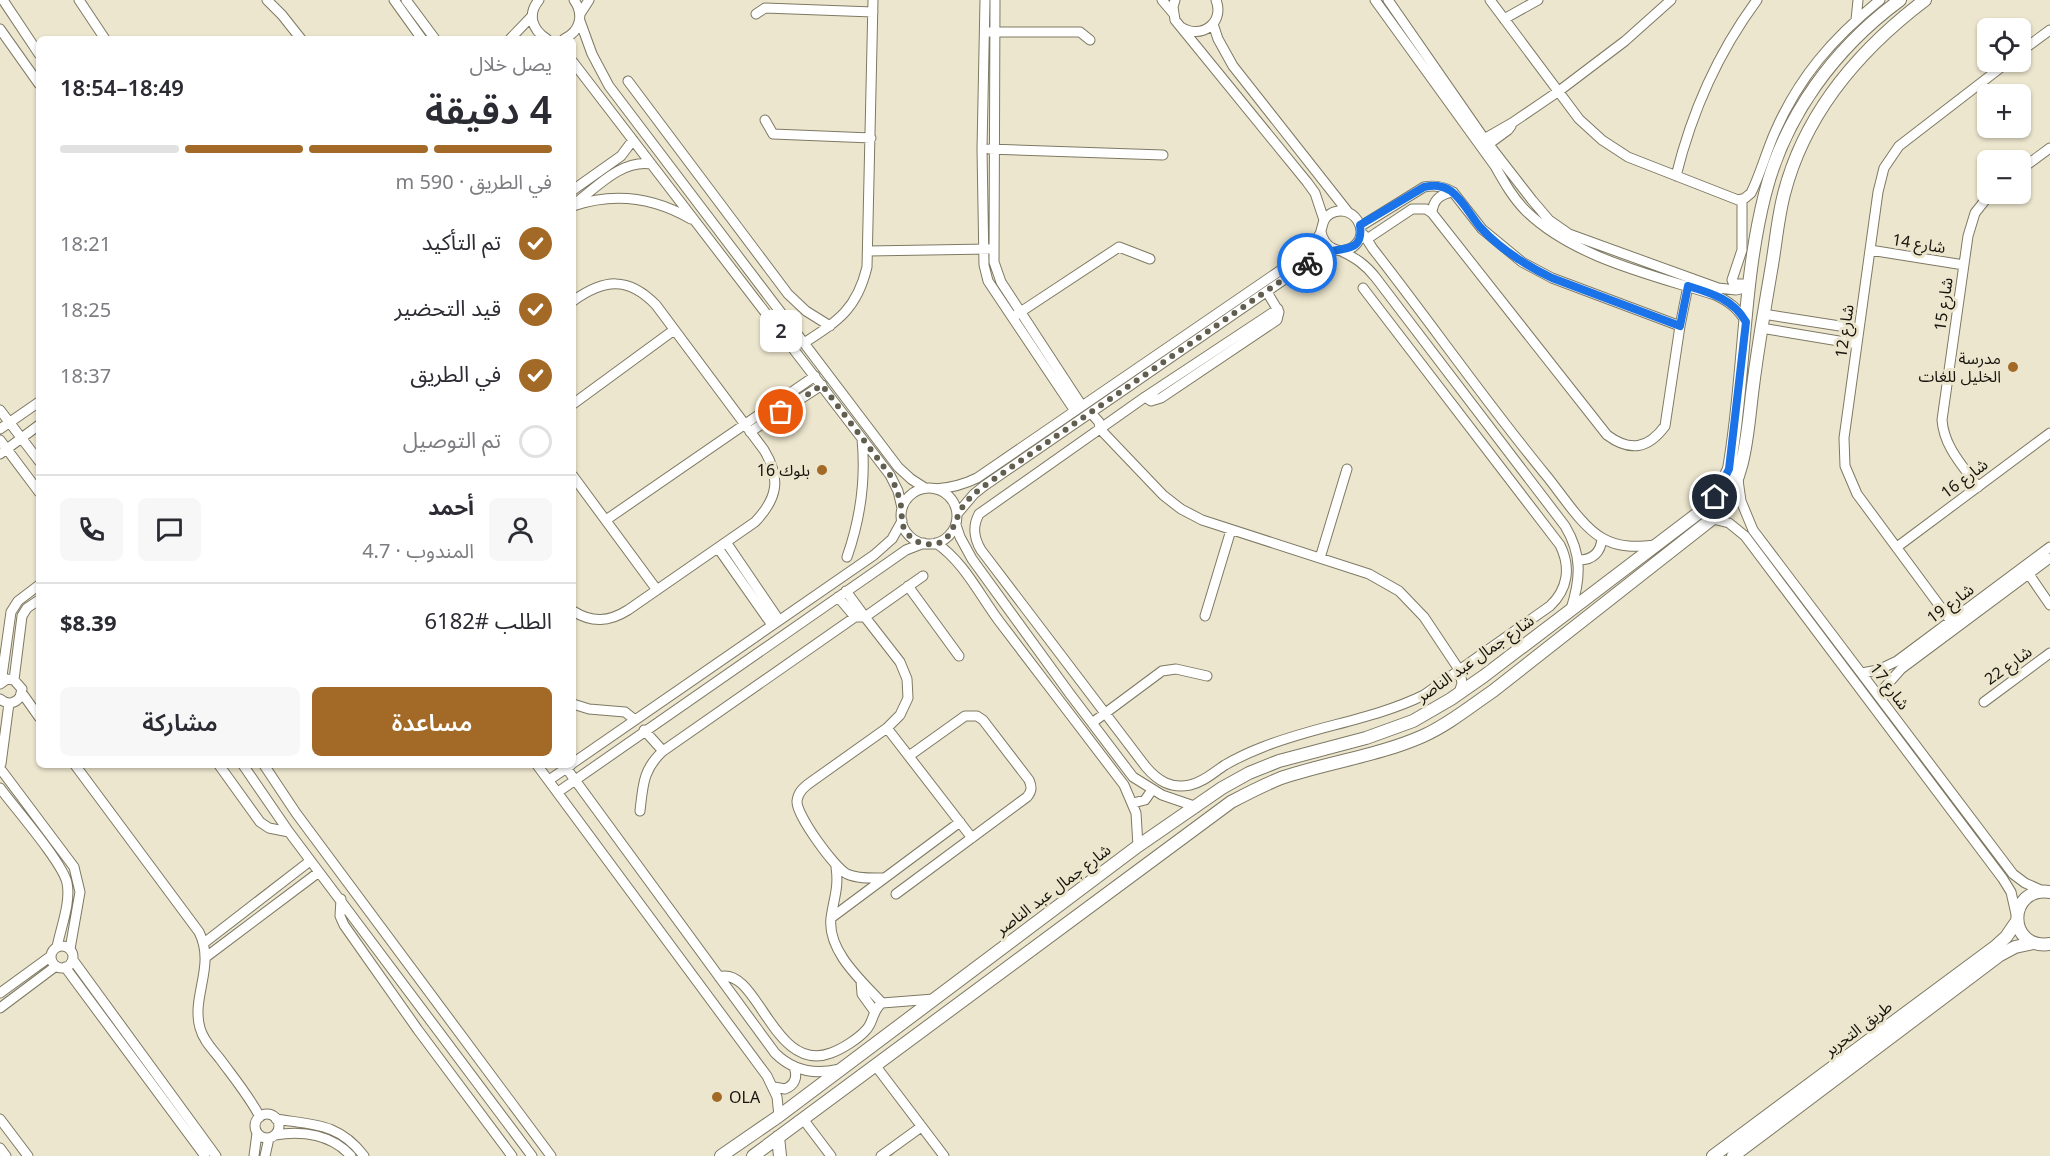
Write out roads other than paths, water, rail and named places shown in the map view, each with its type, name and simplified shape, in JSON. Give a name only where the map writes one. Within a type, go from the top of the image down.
[{"type":"main road","name":"شارع جمال عبد الناصر","points":[[721,1156],[778,1116],[1138,846],[1222,788],[1278,761],[1366,738],[1413,721],[1484,676],[1705,508],[1723,484],[1731,454],[1749,285],[1765,193],[1779,152],[1807,98],[1835,60],[1863,31],[1885,3],[1900,0]]},
{"type":"main road","name":"شارع جمال عبد الناصر","points":[[753,1156],[1231,802],[1283,777],[1371,754],[1424,736],[1493,691],[1713,519],[1726,505],[1738,480],[1743,459],[1763,314],[1784,194],[1791,168],[1829,93],[1857,60],[1925,0]]},
{"type":"main road","name":"طريق التحرير","points":[[1713,1156],[1996,946],[2006,937],[2017,919],[2023,901],[2032,894],[2047,892]]},
{"type":"main road","points":[[2017,919],[2024,936],[2044,945]]},
{"type":"main road","points":[[1033,924],[1036,936],[1044,941]]},
{"type":"main road","points":[[1006,945],[1017,951],[1020,958]]},
{"type":"main road","name":"طريق التحرير","points":[[1733,1156],[2000,955],[2015,947],[2044,945]]},
{"type":"main road","points":[[776,1156],[778,1137]]},
{"type":"street","points":[[3,0],[36,50]]},
{"type":"street","points":[[79,0],[103,36]]},
{"type":"street","points":[[267,0],[299,36]]},
{"type":"street","points":[[394,0],[420,36]]},
{"type":"street","points":[[406,0],[433,36]]},
{"type":"street","points":[[527,0],[532,13],[533,26],[542,36]]},
{"type":"street","points":[[513,36],[532,13],[539,0]]},
{"type":"street","points":[[574,0],[592,54],[609,86],[898,467],[911,479],[944,492],[950,498],[955,505],[956,525],[965,548],[1092,723],[1134,777],[1152,790],[1197,807]]},
{"type":"street","points":[[568,36],[577,29],[580,17],[589,0]]},
{"type":"street","points":[[804,343],[843,316],[862,287],[868,251],[873,0]]},
{"type":"street","points":[[985,0],[982,249],[987,282],[1079,409]]},
{"type":"street","points":[[996,0],[993,249],[997,275],[1079,409]]},
{"type":"street","points":[[902,508],[911,495],[930,488],[957,486],[977,478],[1294,261],[1321,232],[1323,220],[1318,200],[1307,182],[1179,26],[1162,0]]},
{"type":"street","points":[[1173,14],[1175,0]]},
{"type":"street","points":[[1375,0],[1488,146],[1549,220],[1569,234],[1716,291],[1734,306],[1746,322]]},
{"type":"street","points":[[1388,0],[1488,146],[1495,166],[1508,189],[1544,226],[1566,240],[1635,270],[1688,286],[1716,291],[1736,290],[1749,285]]},
{"type":"street","points":[[1490,0],[1579,119],[1602,140],[1628,158],[1734,200],[1749,195],[1753,189],[1774,134],[1792,97],[1823,53],[1856,20],[1885,3]]},
{"type":"street","points":[[1504,19],[1538,0]]},
{"type":"street","points":[[1488,146],[1508,130],[1512,123],[1625,41],[1671,0]]},
{"type":"street","points":[[1676,176],[1691,123],[1707,82],[1739,24],[1757,0]]},
{"type":"street","points":[[1856,20],[1858,0]]},
{"type":"street","points":[[1179,26],[1187,31],[1206,30],[1217,19],[1219,2]]},
{"type":"street","points":[[756,14],[765,8],[873,12]]},
{"type":"street","points":[[1213,24],[1218,39],[1233,66],[1348,212],[1353,215],[1367,240],[1523,447],[1587,526],[1602,538],[1622,546],[1656,545]]},
{"type":"street","points":[[0,29],[36,80]]},
{"type":"street","points":[[2031,44],[2050,30]]},
{"type":"street","points":[[984,32],[1080,32],[1090,40]]},
{"type":"street","points":[[26,66],[36,58]]},
{"type":"street","points":[[576,66],[890,475],[898,491],[902,520],[908,534],[924,543],[936,543],[948,537],[956,525]]},
{"type":"street","name":"شارع 12","points":[[1954,625],[1857,494],[1845,466],[1844,438],[1881,177],[1891,155],[1914,133],[1995,72]]},
{"type":"street","points":[[628,81],[788,294],[806,311],[830,326]]},
{"type":"street","points":[[765,120],[773,134],[871,138]]},
{"type":"street","points":[[576,188],[621,156],[633,140]]},
{"type":"street","points":[[2031,162],[2050,148]]},
{"type":"street","points":[[982,149],[1163,155]]},
{"type":"street","points":[[576,204],[621,168],[637,163],[651,164]]},
{"type":"street","points":[[957,514],[965,503],[984,486],[1311,261],[1338,250],[1349,249],[1360,237],[1361,227],[1424,187],[1434,185],[1453,192],[1488,235],[1522,262],[1552,278],[1680,326]]},
{"type":"street","points":[[1432,213],[1436,200],[1440,196],[1453,192]]},
{"type":"street","points":[[576,205],[601,199],[634,198],[656,203],[695,222]]},
{"type":"street","points":[[1742,199],[1742,250],[1732,280],[1734,284],[1749,285]]},
{"type":"street","name":"شارع 15","points":[[1978,487],[1949,447],[1942,420],[1970,224],[1982,204]]},
{"type":"street","points":[[1367,240],[1412,209],[1419,207],[1432,213],[1607,435],[1618,444],[1632,447],[1645,444],[1657,437],[1665,426],[1688,286]]},
{"type":"street","points":[[1323,220],[1338,211],[1348,212]]},
{"type":"street","points":[[1384,211],[1393,222]]},
{"type":"street","points":[[1321,232],[1325,243],[1355,257],[1367,266],[1572,536],[1579,560],[1578,585],[1571,609]]},
{"type":"street","points":[[1012,318],[1119,247],[1150,259]]},
{"type":"street","points":[[868,251],[993,249]]},
{"type":"street","name":"شارع 14","points":[[1870,250],[1964,265]]},
{"type":"street","points":[[1635,270],[1640,261]]},
{"type":"street","points":[[576,299],[599,285],[615,283],[631,286],[645,293],[747,428],[772,464],[776,480],[774,495],[767,510],[756,522],[616,618],[600,621],[584,618],[576,613]]},
{"type":"street","points":[[1267,292],[1278,309],[1145,398],[979,514],[974,532],[981,550],[1104,714],[1155,777],[1166,784],[1192,785],[1204,780],[1227,764],[1261,748],[1300,734],[1403,706],[1460,671],[1550,606],[1560,595],[1566,581],[1567,566],[1560,545],[1363,288]]},
{"type":"street","points":[[754,297],[764,291]]},
{"type":"street","points":[[1763,314],[1859,329]]},
{"type":"street","points":[[1394,329],[1407,319]]},
{"type":"street","points":[[1761,328],[1857,344]]},
{"type":"street","points":[[576,402],[674,330]]},
{"type":"street","points":[[747,428],[815,376]]},
{"type":"street","points":[[606,520],[747,428],[822,385]]},
{"type":"street","points":[[0,429],[36,404]]},
{"type":"street","points":[[0,410],[36,456]]},
{"type":"street","points":[[1087,415],[1093,428],[1100,429],[1163,495],[1202,520],[1368,574],[1399,591],[1424,617],[1460,671],[1462,683],[1458,693]]},
{"type":"street","points":[[3,452],[36,426]]},
{"type":"street","name":"شارع 16","points":[[1897,547],[2050,433]]},
{"type":"street","points":[[848,557],[857,526],[864,486],[862,438]]},
{"type":"street","points":[[0,440],[3,452],[36,489]]},
{"type":"street","points":[[1320,558],[1347,469]]},
{"type":"street","points":[[576,480],[657,590]]},
{"type":"street","name":"شارع 17","points":[[1738,480],[1741,501],[1748,520],[1878,695],[2013,874],[2025,883],[2047,892]]},
{"type":"street","points":[[1520,493],[1533,483]]},
{"type":"street","name":"شارع 17","points":[[1713,519],[1729,524],[1742,534],[2003,879],[2011,892],[2017,919]]},
{"type":"street","points":[[576,760],[887,544],[902,520]]},
{"type":"street","points":[[1742,534],[1743,527],[1748,520]]},
{"type":"street","points":[[1205,616],[1231,530]]},
{"type":"street","points":[[1579,560],[1596,555],[1602,544],[1602,538]]},
{"type":"street","points":[[558,792],[618,748],[906,550],[924,543]]},
{"type":"street","points":[[936,543],[951,554],[962,567],[996,616],[1124,784],[1137,824],[1138,846]]},
{"type":"street","points":[[722,545],[775,623]]},
{"type":"street","name":"شارع 19","points":[[1878,695],[1901,669],[2026,570],[2050,547]]},
{"type":"street","name":"شارع 19","points":[[2026,570],[2050,558]]},
{"type":"street","points":[[2026,570],[2050,605]]},
{"type":"street","points":[[640,811],[645,775],[652,761],[663,751],[855,617],[865,617],[923,576]]},
{"type":"street","points":[[908,586],[959,656]]},
{"type":"street","points":[[0,683],[11,612],[18,601],[36,587]]},
{"type":"street","points":[[842,594],[855,617]]},
{"type":"street","points":[[842,594],[865,617],[900,662],[907,679],[908,698],[900,715],[887,728],[801,790],[797,801],[800,813],[836,867],[858,878],[884,878]]},
{"type":"street","points":[[14,680],[22,616],[27,608],[36,602]]},
{"type":"street","name":"شارع 19","points":[[1862,673],[1878,670],[1897,662],[1954,625]]},
{"type":"street","name":"شارع 22","points":[[1984,702],[2050,653]]},
{"type":"street","points":[[1092,723],[1167,669],[1207,676]]},
{"type":"street","points":[[1460,671],[1469,676],[1484,676]]},
{"type":"street","points":[[0,683],[7,679],[14,680],[20,685],[22,693],[36,713]]},
{"type":"street","points":[[0,699],[9,704],[18,701],[22,693]]},
{"type":"street","points":[[9,704],[1,768],[74,867],[80,892],[70,949],[73,960],[216,1156]]},
{"type":"street","points":[[576,705],[589,709],[625,712],[635,720]]},
{"type":"street","points":[[896,894],[1028,797],[1031,792],[1029,780],[986,725],[977,717],[965,716],[909,756]]},
{"type":"street","points":[[887,728],[972,838]]},
{"type":"street","points":[[644,730],[663,751]]},
{"type":"street","points":[[611,737],[618,748]]},
{"type":"street","points":[[77,768],[199,932],[204,943],[206,957],[199,1013],[201,1031],[260,1117]]},
{"type":"street","points":[[221,768],[260,822],[268,828],[289,832]]},
{"type":"street","points":[[245,768],[310,861],[341,899],[532,1156]]},
{"type":"street","points":[[266,768],[296,813],[551,1156]]},
{"type":"street","points":[[539,768],[774,1087],[778,1116]]},
{"type":"street","points":[[549,780],[565,768]]},
{"type":"street","points":[[570,768],[575,779],[775,1053],[794,1067],[816,1073],[838,1070]]},
{"type":"street","points":[[0,788],[57,864],[67,882],[66,903],[57,947],[51,956],[0,993]]},
{"type":"street","points":[[1132,803],[1145,800],[1150,796],[1152,790]]},
{"type":"street","points":[[831,918],[960,822]]},
{"type":"street","points":[[921,851],[933,867]]},
{"type":"street","points":[[204,943],[310,861]]},
{"type":"street","points":[[836,867],[837,894],[831,918],[833,940],[861,981],[882,1004]]},
{"type":"street","points":[[206,957],[319,872]]},
{"type":"street","points":[[341,899],[340,916],[344,925],[512,1156]]},
{"type":"street","points":[[258,901],[267,911]]},
{"type":"street","points":[[57,947],[64,946],[70,949]]},
{"type":"street","points":[[51,956],[51,960],[61,967],[205,1156]]},
{"type":"street","points":[[1,1006],[73,960]]},
{"type":"street","points":[[719,977],[728,975],[740,980],[781,1037],[794,1048],[806,1054],[823,1056],[835,1052],[866,1031],[875,1012],[882,1004],[934,999]]},
{"type":"street","points":[[861,981],[862,994],[875,1012]]},
{"type":"street","points":[[875,1065],[944,1156]]},
{"type":"street","points":[[774,1087],[785,1089],[790,1087],[796,1078],[794,1067]]},
{"type":"street","points":[[494,1106],[506,1097]]},
{"type":"street","points":[[254,1156],[257,1133],[255,1125],[260,1117],[270,1115],[276,1119],[332,1129],[347,1136],[364,1156]]},
{"type":"street","points":[[0,1119],[28,1156]]},
{"type":"street","points":[[265,1156],[272,1137],[279,1127],[276,1119]]},
{"type":"street","points":[[803,1119],[831,1156]]},
{"type":"street","points":[[887,1154],[921,1126]]},
{"type":"street","points":[[257,1133],[272,1137],[289,1133],[328,1138],[340,1144],[351,1156]]},
{"type":"street","points":[[0,1148],[6,1156]]},
{"type":"place","name":"مدرسة الخليل للغات","points":[[2013,367]]},
{"type":"place","name":"2","points":[[781,412]]},
{"type":"place","name":"بلوك 16","points":[[822,470]]},
{"type":"place","name":"OLA","points":[[717,1097]]}]
